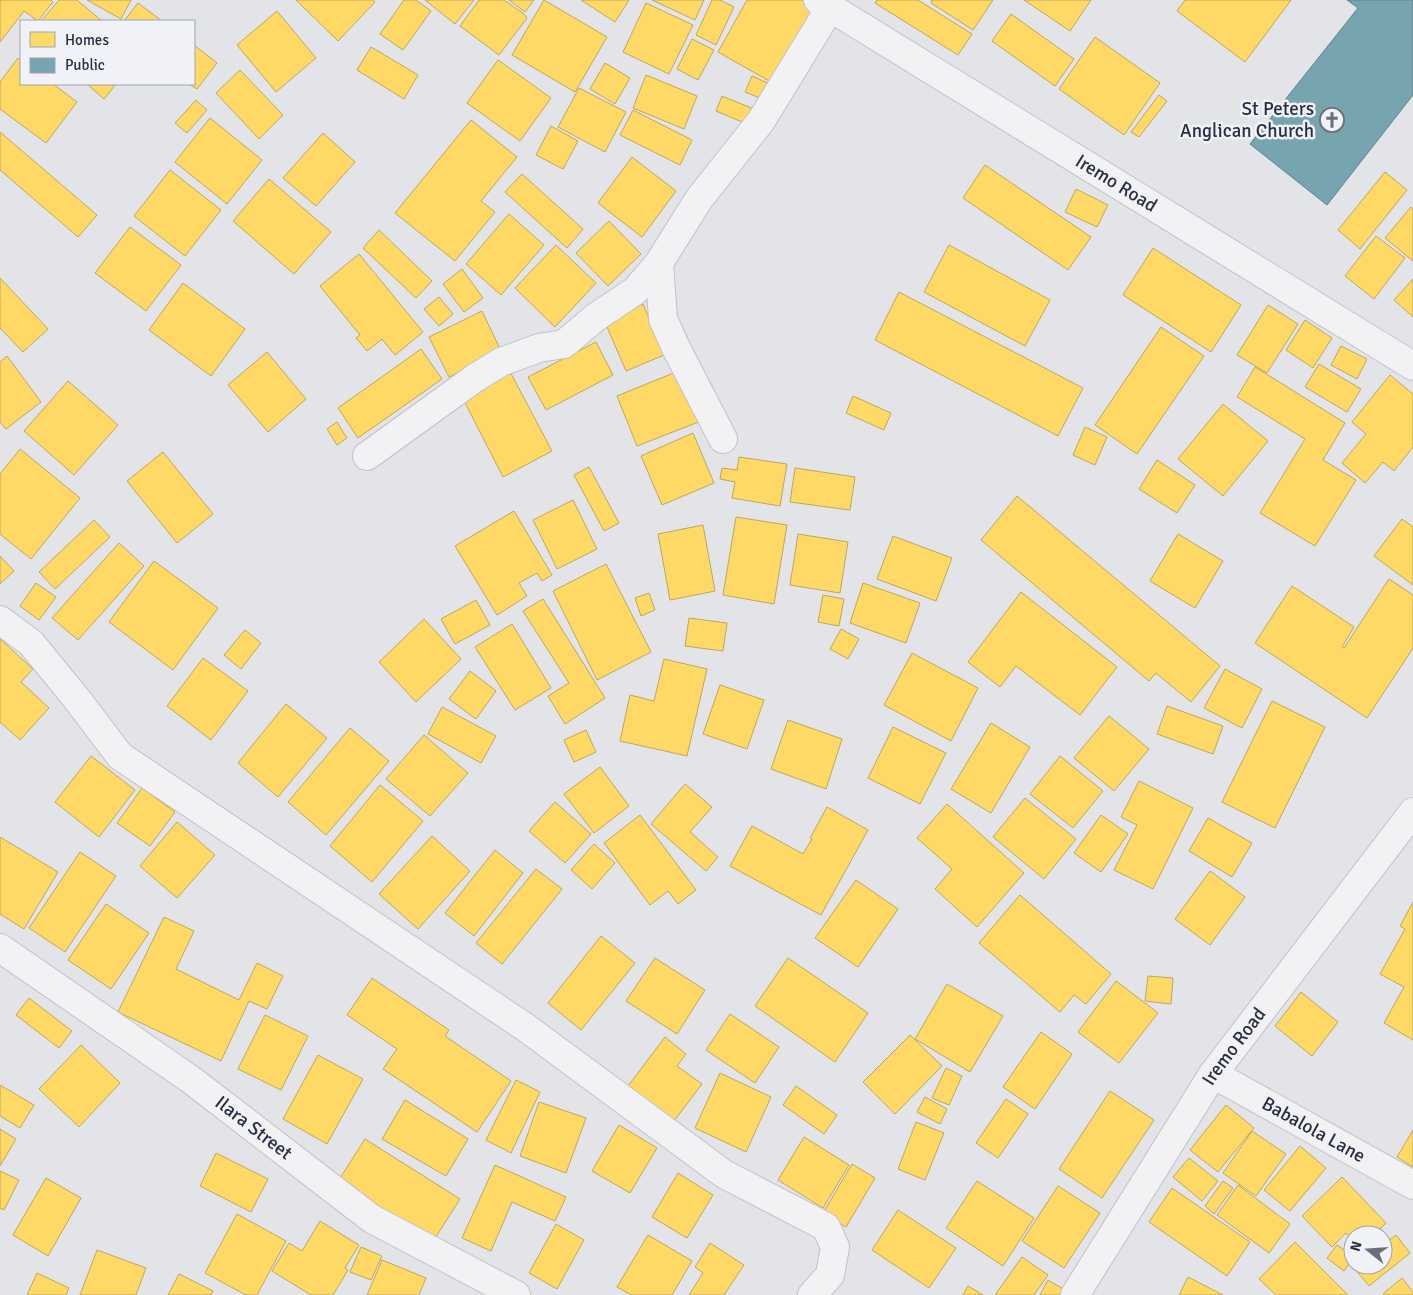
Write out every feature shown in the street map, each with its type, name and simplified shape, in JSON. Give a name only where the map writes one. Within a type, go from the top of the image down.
[{"type":"street","points":[[367,456],[500,362],[538,348],[564,344],[596,317],[635,291],[659,263],[699,199],[761,121],[824,4]]},
{"type":"street","name":"Iremo Road","points":[[824,4],[1413,366]]},
{"type":"street","points":[[659,263],[663,319],[723,439]]},
{"type":"street","points":[[0,620],[31,643],[120,756],[525,1027],[724,1174],[826,1227],[834,1247],[830,1275],[812,1295]]},
{"type":"street","name":"Iremo Road","points":[[1076,1295],[1213,1074],[1413,812]]},
{"type":"street","name":"Ilara Street","points":[[0,948],[190,1079],[372,1219],[516,1295]]},
{"type":"street","name":"Babalola Lane","points":[[1213,1074],[1413,1185]]},
{"type":"building: Homes","points":[[0,0],[51,0],[53,2],[39,20],[24,11],[0,42]]},
{"type":"building: Homes","points":[[59,0],[77,0],[101,20],[42,20]]},
{"type":"building: Homes","points":[[87,0],[131,0],[121,19]]},
{"type":"building: Homes","points":[[296,0],[373,0],[375,2],[338,41]]},
{"type":"building: Homes","points":[[404,0],[416,0],[431,11],[403,50],[380,34]]},
{"type":"building: Homes","points":[[425,0],[474,0],[455,24]]},
{"type":"building: Homes","points":[[479,0],[504,0],[527,18],[499,55],[460,26]]},
{"type":"building: Homes","points":[[509,0],[534,0],[525,12]]},
{"type":"building: Homes","points":[[544,0],[607,37],[575,92],[512,55]]},
{"type":"building: Homes","points":[[581,0],[629,0],[615,22]]},
{"type":"building: Homes","points":[[652,0],[704,0],[695,20]]},
{"type":"building: Homes","points":[[712,0],[720,0],[734,7],[716,45],[696,35]]},
{"type":"building: Homes","points":[[747,0],[806,0],[815,5],[771,82],[718,52]]},
{"type":"building: Homes","points":[[877,0],[918,0],[972,34],[958,55],[875,3]]},
{"type":"building: Homes","points":[[932,0],[993,0],[973,30],[931,3]]},
{"type":"building: Homes","points":[[1024,0],[1091,0],[1070,31]]},
{"type":"building: Homes","points":[[1185,0],[1291,0],[1245,62],[1177,11]]},
{"type":"building: Homes","points":[[138,3],[161,20],[125,20]]},
{"type":"building: Homes","points":[[646,3],[693,25],[669,74],[623,52]]},
{"type":"building: Homes","points":[[277,11],[316,58],[276,92],[237,45]]},
{"type":"building: Homes","points":[[1011,14],[1074,59],[1055,86],[992,41]]},
{"type":"building: Homes","points":[[1095,37],[1160,83],[1124,135],[1059,89]]},
{"type":"building: Homes","points":[[692,39],[714,50],[698,80],[677,69]]},
{"type":"building: Homes","points":[[195,46],[217,63],[197,89],[191,85],[195,85]]},
{"type":"building: Homes","points":[[371,47],[418,75],[404,99],[357,70]]},
{"type":"building: Homes","points":[[18,58],[20,60],[20,85],[54,85],[77,102],[46,143],[0,109],[0,82]]},
{"type":"building: Homes","points":[[498,60],[551,98],[520,141],[467,103]]},
{"type":"building: Homes","points":[[605,63],[630,78],[615,104],[590,89]]},
{"type":"building: Homes","points":[[240,70],[283,115],[259,139],[216,93]]},
{"type":"building: Homes","points":[[646,75],[697,96],[684,129],[633,108]]},
{"type":"building: Homes","points":[[752,76],[772,85],[765,100],[745,92]]},
{"type":"building: Homes","points":[[88,85],[115,85],[104,99]]},
{"type":"building: Homes","points":[[579,88],[626,112],[605,152],[558,127]]},
{"type":"building: Homes","points":[[1159,95],[1167,101],[1139,137],[1131,132]]},
{"type":"building: Homes","points":[[722,96],[754,109],[747,124],[716,111]]},
{"type":"building: Homes","points":[[196,100],[207,110],[187,133],[175,123]]},
{"type":"building: Homes","points":[[633,110],[692,140],[680,165],[620,135]]},
{"type":"building: Homes","points":[[210,118],[262,160],[227,204],[175,162]]},
{"type":"building: Homes","points":[[471,120],[517,157],[481,201],[495,212],[455,261],[395,213]]},
{"type":"building: Homes","points":[[551,126],[578,141],[563,169],[536,155]]},
{"type":"building: Homes","points":[[0,132],[97,215],[78,237],[0,170]]},
{"type":"building: Homes","points":[[323,133],[355,162],[316,206],[283,178]]},
{"type":"building: Homes","points":[[632,157],[676,191],[642,237],[598,203]]},
{"type":"building: Homes","points":[[985,165],[1091,237],[1068,270],[963,198]]},
{"type":"building: Homes","points":[[170,170],[221,210],[185,256],[134,216]]},
{"type":"building: Homes","points":[[1385,172],[1407,190],[1360,249],[1338,230]]},
{"type":"building: Homes","points":[[522,174],[583,229],[567,248],[505,192]]},
{"type":"building: Homes","points":[[269,179],[331,232],[294,274],[233,221]]},
{"type":"building: Homes","points":[[1076,189],[1108,205],[1097,227],[1065,212]]},
{"type":"building: Homes","points":[[1411,207],[1413,209],[1413,261],[1385,238]]},
{"type":"building: Homes","points":[[509,214],[544,245],[501,295],[466,264]]},
{"type":"building: Homes","points":[[609,221],[641,254],[608,286],[576,253]]},
{"type":"building: Homes","points":[[130,227],[181,265],[146,311],[95,273]]},
{"type":"building: Homes","points":[[379,230],[432,281],[416,298],[363,248]]},
{"type":"building: Homes","points":[[1376,236],[1405,258],[1374,299],[1345,276]]},
{"type":"building: Homes","points":[[556,245],[596,283],[555,327],[515,288]]},
{"type":"building: Homes","points":[[949,245],[1050,300],[1025,346],[924,292]]},
{"type":"building: Homes","points":[[1153,248],[1241,305],[1211,352],[1123,295]]},
{"type":"building: Homes","points":[[359,254],[423,332],[395,355],[382,339],[367,351],[356,338],[360,335],[320,286]]},
{"type":"building: Homes","points":[[462,269],[483,298],[464,312],[443,284]]},
{"type":"building: Homes","points":[[0,278],[48,329],[23,352],[0,328]]},
{"type":"building: Homes","points":[[1413,279],[1413,317],[1394,300]]},
{"type":"building: Homes","points":[[183,283],[245,329],[211,376],[149,330]]},
{"type":"building: Homes","points":[[899,292],[1083,388],[1058,436],[875,340]]},
{"type":"building: Homes","points":[[439,297],[453,314],[439,326],[424,309]]},
{"type":"building: Homes","points":[[643,304],[664,355],[626,371],[604,320]]},
{"type":"building: Homes","points":[[1268,305],[1298,324],[1267,373],[1237,355]]},
{"type":"building: Homes","points":[[482,311],[501,351],[449,377],[429,337]]},
{"type":"building: Homes","points":[[1305,320],[1332,338],[1313,368],[1286,350]]},
{"type":"building: Homes","points":[[1161,327],[1204,356],[1137,454],[1095,425]]},
{"type":"building: Homes","points":[[596,342],[613,375],[546,410],[528,377]]},
{"type":"building: Homes","points":[[1341,346],[1367,359],[1357,379],[1331,365]]},
{"type":"building: Homes","points":[[421,349],[442,379],[358,438],[338,408]]},
{"type":"building: Homes","points":[[267,352],[306,399],[268,432],[228,385]]},
{"type":"building: Homes","points":[[7,356],[41,402],[6,429],[0,422],[0,362]]},
{"type":"building: Homes","points":[[1319,364],[1361,389],[1347,412],[1305,387]]},
{"type":"building: Homes","points":[[507,366],[552,451],[503,477],[459,391]]},
{"type":"building: Homes","points":[[1255,367],[1345,423],[1323,460],[1356,480],[1315,546],[1260,513],[1305,439],[1237,397]]},
{"type":"building: Homes","points":[[681,370],[701,421],[637,446],[617,396]]},
{"type":"building: Homes","points":[[1390,375],[1413,394],[1413,447],[1394,471],[1383,462],[1365,483],[1342,463],[1366,434],[1352,422]]},
{"type":"building: Homes","points":[[68,381],[118,425],[74,475],[24,431]]},
{"type":"building: Homes","points":[[853,396],[891,413],[884,430],[846,413]]},
{"type":"building: Homes","points":[[1223,404],[1268,441],[1223,496],[1178,459]]},
{"type":"building: Homes","points":[[337,422],[347,438],[337,445],[327,429]]},
{"type":"building: Homes","points":[[1085,427],[1107,437],[1095,465],[1073,455]]},
{"type":"building: Homes","points":[[693,433],[714,483],[662,505],[641,456]]},
{"type":"building: Homes","points":[[20,449],[80,498],[31,559],[0,534],[0,474]]},
{"type":"building: Homes","points":[[163,452],[213,514],[177,543],[127,481]]},
{"type":"building: Homes","points":[[739,457],[787,464],[780,506],[732,498],[735,482],[720,479],[722,468],[737,470]]},
{"type":"building: Homes","points":[[1157,460],[1195,485],[1177,513],[1139,489]]},
{"type":"building: Homes","points":[[589,467],[619,523],[604,531],[574,475]]},
{"type":"building: Homes","points":[[795,468],[855,477],[850,510],[790,502]]},
{"type":"building: Homes","points":[[1017,496],[1220,666],[1191,702],[1156,673],[1149,681],[981,540]]},
{"type":"building: Homes","points":[[573,500],[597,549],[557,569],[533,520]]},
{"type":"building: Homes","points":[[514,511],[552,575],[542,581],[537,573],[519,583],[527,596],[497,615],[455,546]]},
{"type":"building: Homes","points":[[736,517],[787,525],[774,604],[723,595]]},
{"type":"building: Homes","points":[[1402,519],[1413,527],[1413,585],[1374,556]]},
{"type":"building: Homes","points":[[94,520],[110,537],[55,589],[39,572]]},
{"type":"building: Homes","points":[[703,525],[715,591],[670,600],[658,534]]},
{"type":"building: Homes","points":[[798,534],[848,542],[840,593],[790,585]]},
{"type":"building: Homes","points":[[1178,534],[1223,561],[1195,608],[1150,581]]},
{"type":"building: Homes","points":[[893,536],[952,558],[936,601],[877,579]]},
{"type":"building: Homes","points":[[119,543],[144,566],[78,640],[52,618]]},
{"type":"building: Homes","points":[[0,556],[14,571],[0,584]]},
{"type":"building: Homes","points":[[154,561],[218,608],[173,670],[109,622]]},
{"type":"building: Homes","points":[[606,564],[651,652],[597,680],[553,591]]},
{"type":"building: Homes","points":[[1389,579],[1413,595],[1413,648],[1367,718],[1255,643],[1292,586],[1354,627],[1342,647],[1344,648]]},
{"type":"building: Homes","points":[[36,583],[56,597],[39,620],[20,606]]},
{"type":"building: Homes","points":[[863,583],[920,603],[906,643],[850,623]]},
{"type":"building: Homes","points":[[1021,592],[1117,667],[1080,715],[1016,666],[1000,687],[968,662]]},
{"type":"building: Homes","points":[[649,593],[655,610],[641,616],[635,598]]},
{"type":"building: Homes","points":[[823,595],[844,599],[839,626],[818,622]]},
{"type":"building: Homes","points":[[543,599],[605,698],[565,724],[548,696],[569,683],[523,611]]},
{"type":"building: Homes","points":[[476,600],[490,625],[455,644],[441,619]]},
{"type":"building: Homes","points":[[689,618],[727,623],[723,651],[685,646]]},
{"type":"building: Homes","points":[[424,619],[461,659],[416,702],[379,662]]},
{"type":"building: Homes","points":[[512,624],[551,688],[515,710],[475,647]]},
{"type":"building: Homes","points":[[841,629],[859,639],[848,659],[830,649]]},
{"type":"building: Homes","points":[[245,630],[261,643],[241,669],[224,655]]},
{"type":"building: Homes","points":[[0,639],[33,669],[21,682],[49,708],[20,740],[0,722]]},
{"type":"building: Homes","points":[[912,653],[978,688],[951,741],[884,705]]},
{"type":"building: Homes","points":[[203,658],[248,691],[211,740],[167,706]]},
{"type":"building: Homes","points":[[664,659],[707,669],[687,756],[620,741],[630,695],[654,701]]},
{"type":"building: Homes","points":[[1225,669],[1262,689],[1242,728],[1204,708]]},
{"type":"building: Homes","points":[[470,671],[496,691],[476,719],[449,699]]},
{"type":"building: Homes","points":[[720,685],[764,700],[747,749],[703,734]]},
{"type":"building: Homes","points":[[1272,701],[1325,727],[1275,828],[1222,802]]},
{"type":"building: Homes","points":[[286,704],[327,738],[278,797],[238,763]]},
{"type":"building: Homes","points":[[1167,706],[1223,726],[1213,754],[1157,734]]},
{"type":"building: Homes","points":[[442,707],[496,736],[481,763],[428,734]]},
{"type":"building: Homes","points":[[1109,716],[1149,749],[1114,791],[1074,758]]},
{"type":"building: Homes","points":[[788,720],[842,739],[826,789],[771,769]]},
{"type":"building: Homes","points":[[991,723],[1030,747],[991,813],[951,789]]},
{"type":"building: Homes","points":[[893,727],[946,753],[920,804],[868,778]]},
{"type":"building: Homes","points":[[350,728],[389,761],[326,835],[288,802]]},
{"type":"building: Homes","points":[[586,730],[596,752],[574,762],[564,740]]},
{"type":"building: Homes","points":[[424,735],[468,773],[430,816],[386,779]]},
{"type":"building: Homes","points":[[91,756],[135,790],[99,837],[55,802]]},
{"type":"building: Homes","points":[[1060,756],[1103,791],[1073,828],[1030,794]]},
{"type":"building: Homes","points":[[600,767],[629,806],[594,833],[564,794]]},
{"type":"building: Homes","points":[[1139,781],[1193,808],[1153,889],[1114,870],[1137,825],[1121,817]]},
{"type":"building: Homes","points":[[685,784],[712,807],[690,832],[718,857],[706,871],[651,824]]},
{"type":"building: Homes","points":[[380,785],[423,821],[372,882],[330,846]]},
{"type":"building: Homes","points":[[142,788],[175,812],[150,846],[117,823]]},
{"type":"building: Homes","points":[[1025,798],[1076,839],[1044,879],[993,837]]},
{"type":"building: Homes","points":[[555,802],[591,834],[565,863],[529,831]]},
{"type":"building: Homes","points":[[947,804],[1024,873],[977,927],[935,889],[952,869],[917,838]]},
{"type":"building: Homes","points":[[827,807],[868,830],[821,915],[730,866],[752,826],[803,854]]},
{"type":"building: Homes","points":[[640,815],[696,890],[678,904],[668,891],[650,905],[604,843]]},
{"type":"building: Homes","points":[[1101,815],[1128,834],[1101,872],[1074,853]]},
{"type":"building: Homes","points":[[1208,818],[1252,843],[1232,877],[1189,851]]},
{"type":"building: Homes","points":[[177,822],[215,855],[177,898],[140,866]]},
{"type":"building: Homes","points":[[432,836],[470,871],[418,929],[379,894]]},
{"type":"building: Homes","points":[[0,837],[58,872],[24,929],[0,914]]},
{"type":"building: Homes","points":[[594,844],[615,863],[592,889],[571,870]]},
{"type":"building: Homes","points":[[495,850],[523,873],[474,936],[445,913]]},
{"type":"building: Homes","points":[[80,852],[116,876],[65,952],[29,928]]},
{"type":"building: Homes","points":[[536,869],[562,889],[502,964],[476,943]]},
{"type":"building: Homes","points":[[1210,871],[1245,897],[1210,945],[1175,919]]},
{"type":"building: Homes","points":[[856,880],[898,909],[858,967],[815,938]]},
{"type":"building: Homes","points":[[1020,895],[1111,974],[1086,1004],[1074,995],[1060,1012],[979,943]]},
{"type":"building: Homes","points":[[1413,902],[1413,1040],[1384,1023],[1404,987],[1380,974],[1405,929],[1400,926]]},
{"type":"building: Homes","points":[[106,904],[149,933],[111,989],[68,960]]},
{"type":"building: Homes","points":[[164,917],[194,931],[176,969],[239,1000],[257,963],[283,976],[267,1009],[249,1001],[221,1061],[118,1012]]},
{"type":"building: Homes","points":[[601,936],[635,963],[581,1030],[548,1003]]},
{"type":"building: Homes","points":[[655,958],[705,990],[677,1034],[626,1001]]},
{"type":"building: Homes","points":[[788,958],[868,1013],[835,1062],[755,1006]]},
{"type":"building: Homes","points":[[1148,976],[1173,978],[1171,1004],[1145,1001]]},
{"type":"building: Homes","points":[[372,978],[449,1030],[445,1036],[511,1081],[477,1132],[383,1069],[397,1049],[347,1015]]},
{"type":"building: Homes","points":[[1116,981],[1158,1013],[1119,1063],[1078,1032]]},
{"type":"building: Homes","points":[[947,984],[1003,1016],[970,1072],[915,1039]]},
{"type":"building: Homes","points":[[1301,992],[1338,1022],[1312,1056],[1275,1026]]},
{"type":"building: Homes","points":[[29,998],[72,1031],[59,1048],[16,1015]]},
{"type":"building: Homes","points":[[730,1014],[779,1047],[755,1083],[706,1050]]},
{"type":"building: Homes","points":[[265,1015],[308,1036],[281,1090],[238,1069]]},
{"type":"building: Homes","points":[[1041,1032],[1072,1054],[1035,1109],[1003,1087]]},
{"type":"building: Homes","points":[[910,1035],[942,1066],[895,1114],[863,1082]]},
{"type":"building: Homes","points":[[665,1037],[686,1054],[677,1066],[702,1084],[668,1129],[622,1094]]},
{"type":"building: Homes","points":[[81,1045],[120,1083],[79,1127],[39,1089]]},
{"type":"building: Homes","points":[[318,1055],[363,1079],[327,1144],[283,1119]]},
{"type":"building: Homes","points":[[946,1068],[962,1076],[949,1105],[932,1098]]},
{"type":"building: Homes","points":[[720,1073],[771,1097],[746,1152],[695,1128]]},
{"type":"building: Homes","points":[[516,1080],[540,1092],[511,1153],[486,1140]]},
{"type":"building: Homes","points":[[0,1085],[34,1105],[20,1128],[0,1116]]},
{"type":"building: Homes","points":[[796,1086],[837,1115],[824,1134],[783,1105]]},
{"type":"building: Homes","points":[[1110,1091],[1154,1120],[1102,1198],[1059,1169]]},
{"type":"building: Homes","points":[[925,1097],[947,1109],[940,1124],[917,1112]]},
{"type":"building: Homes","points":[[1006,1099],[1028,1114],[998,1158],[976,1143]]},
{"type":"building: Homes","points":[[405,1100],[468,1139],[446,1176],[382,1139]]},
{"type":"building: Homes","points":[[539,1102],[586,1118],[566,1173],[520,1156]]},
{"type":"building: Homes","points":[[1226,1105],[1254,1128],[1218,1172],[1190,1150]]},
{"type":"building: Homes","points":[[916,1122],[944,1133],[925,1180],[898,1169]]},
{"type":"building: Homes","points":[[619,1125],[657,1148],[630,1193],[592,1171]]},
{"type":"building: Homes","points":[[0,1129],[16,1139],[0,1166]]},
{"type":"building: Homes","points":[[1413,1130],[1413,1167],[1397,1157]]},
{"type":"building: Homes","points":[[1252,1131],[1286,1154],[1256,1196],[1223,1173]]},
{"type":"building: Homes","points":[[804,1137],[849,1165],[823,1208],[778,1180]]},
{"type":"building: Homes","points":[[365,1139],[460,1199],[432,1243],[337,1183]]},
{"type":"building: Homes","points":[[1300,1146],[1326,1168],[1290,1211],[1264,1190]]},
{"type":"building: Homes","points":[[216,1153],[268,1179],[251,1212],[200,1186]]},
{"type":"building: Homes","points":[[1189,1158],[1218,1181],[1202,1201],[1173,1177]]},
{"type":"building: Homes","points":[[852,1164],[875,1178],[846,1227],[823,1213]]},
{"type":"building: Homes","points":[[495,1165],[566,1197],[555,1221],[512,1202],[491,1251],[462,1238]]},
{"type":"building: Homes","points":[[0,1171],[19,1180],[4,1210],[0,1208]]},
{"type":"building: Homes","points":[[678,1173],[713,1195],[687,1238],[652,1217]]},
{"type":"building: Homes","points":[[1342,1177],[1386,1223],[1384,1225],[1343,1225],[1343,1236],[1332,1247],[1302,1216]]},
{"type":"building: Homes","points":[[46,1178],[81,1198],[48,1256],[13,1235]]},
{"type":"building: Homes","points":[[977,1181],[1034,1218],[1003,1266],[946,1228]]},
{"type":"building: Homes","points":[[1223,1181],[1233,1188],[1214,1214],[1205,1206]]},
{"type":"building: Homes","points":[[1238,1185],[1290,1224],[1269,1253],[1217,1215]]},
{"type":"building: Homes","points":[[1058,1186],[1100,1213],[1064,1268],[1022,1241]]},
{"type":"building: Homes","points":[[1172,1188],[1250,1242],[1227,1276],[1149,1222]]},
{"type":"building: Homes","points":[[898,1210],[956,1248],[929,1288],[872,1250]]},
{"type":"building: Homes","points":[[237,1214],[286,1241],[257,1295],[246,1295],[205,1273]]},
{"type":"building: Homes","points":[[320,1221],[359,1245],[345,1268],[348,1270],[333,1295],[311,1295],[272,1271],[289,1243],[302,1251]]},
{"type":"building: Homes","points":[[556,1224],[584,1240],[557,1289],[529,1273]]},
{"type":"building: Homes","points":[[648,1235],[692,1261],[672,1295],[631,1295],[617,1287]]},
{"type":"building: Homes","points":[[1396,1235],[1410,1253],[1393,1267],[1393,1237]]},
{"type":"building: Homes","points":[[1295,1242],[1348,1295],[1276,1295],[1259,1279]]},
{"type":"building: Homes","points":[[710,1243],[744,1265],[724,1295],[689,1295],[703,1273],[695,1267]]},
{"type":"building: Homes","points":[[1337,1245],[1343,1249],[1343,1270],[1327,1258]]},
{"type":"building: Homes","points":[[361,1247],[382,1256],[371,1280],[350,1272]]},
{"type":"building: Homes","points":[[97,1250],[146,1268],[136,1295],[80,1295]]},
{"type":"building: Homes","points":[[1022,1257],[1048,1275],[1034,1295],[995,1295]]},
{"type":"building: Homes","points":[[382,1260],[426,1278],[419,1295],[367,1295]]},
{"type":"building: Homes","points":[[37,1273],[69,1288],[66,1295],[27,1295]]},
{"type":"building: Homes","points":[[179,1274],[213,1291],[211,1295],[168,1295]]},
{"type":"building: Homes","points":[[1360,1275],[1383,1275],[1369,1286]]},
{"type":"building: Homes","points":[[1188,1277],[1223,1295],[1179,1295]]},
{"type":"building: Homes","points":[[1402,1278],[1413,1292],[1413,1295],[1383,1294]]},
{"type":"building: Homes","points":[[1048,1280],[1065,1290],[1062,1295],[1040,1295]]},
{"type":"building: Homes","points":[[968,1286],[983,1295],[963,1295]]},
{"type":"building: Public","name":"St Peters Anglican Church","points":[[1347,0],[1413,0],[1413,95],[1327,205],[1250,144],[1358,8]]},
{"type":"place","name":"St Peters Anglican Church","points":[[1332,120]]}]
